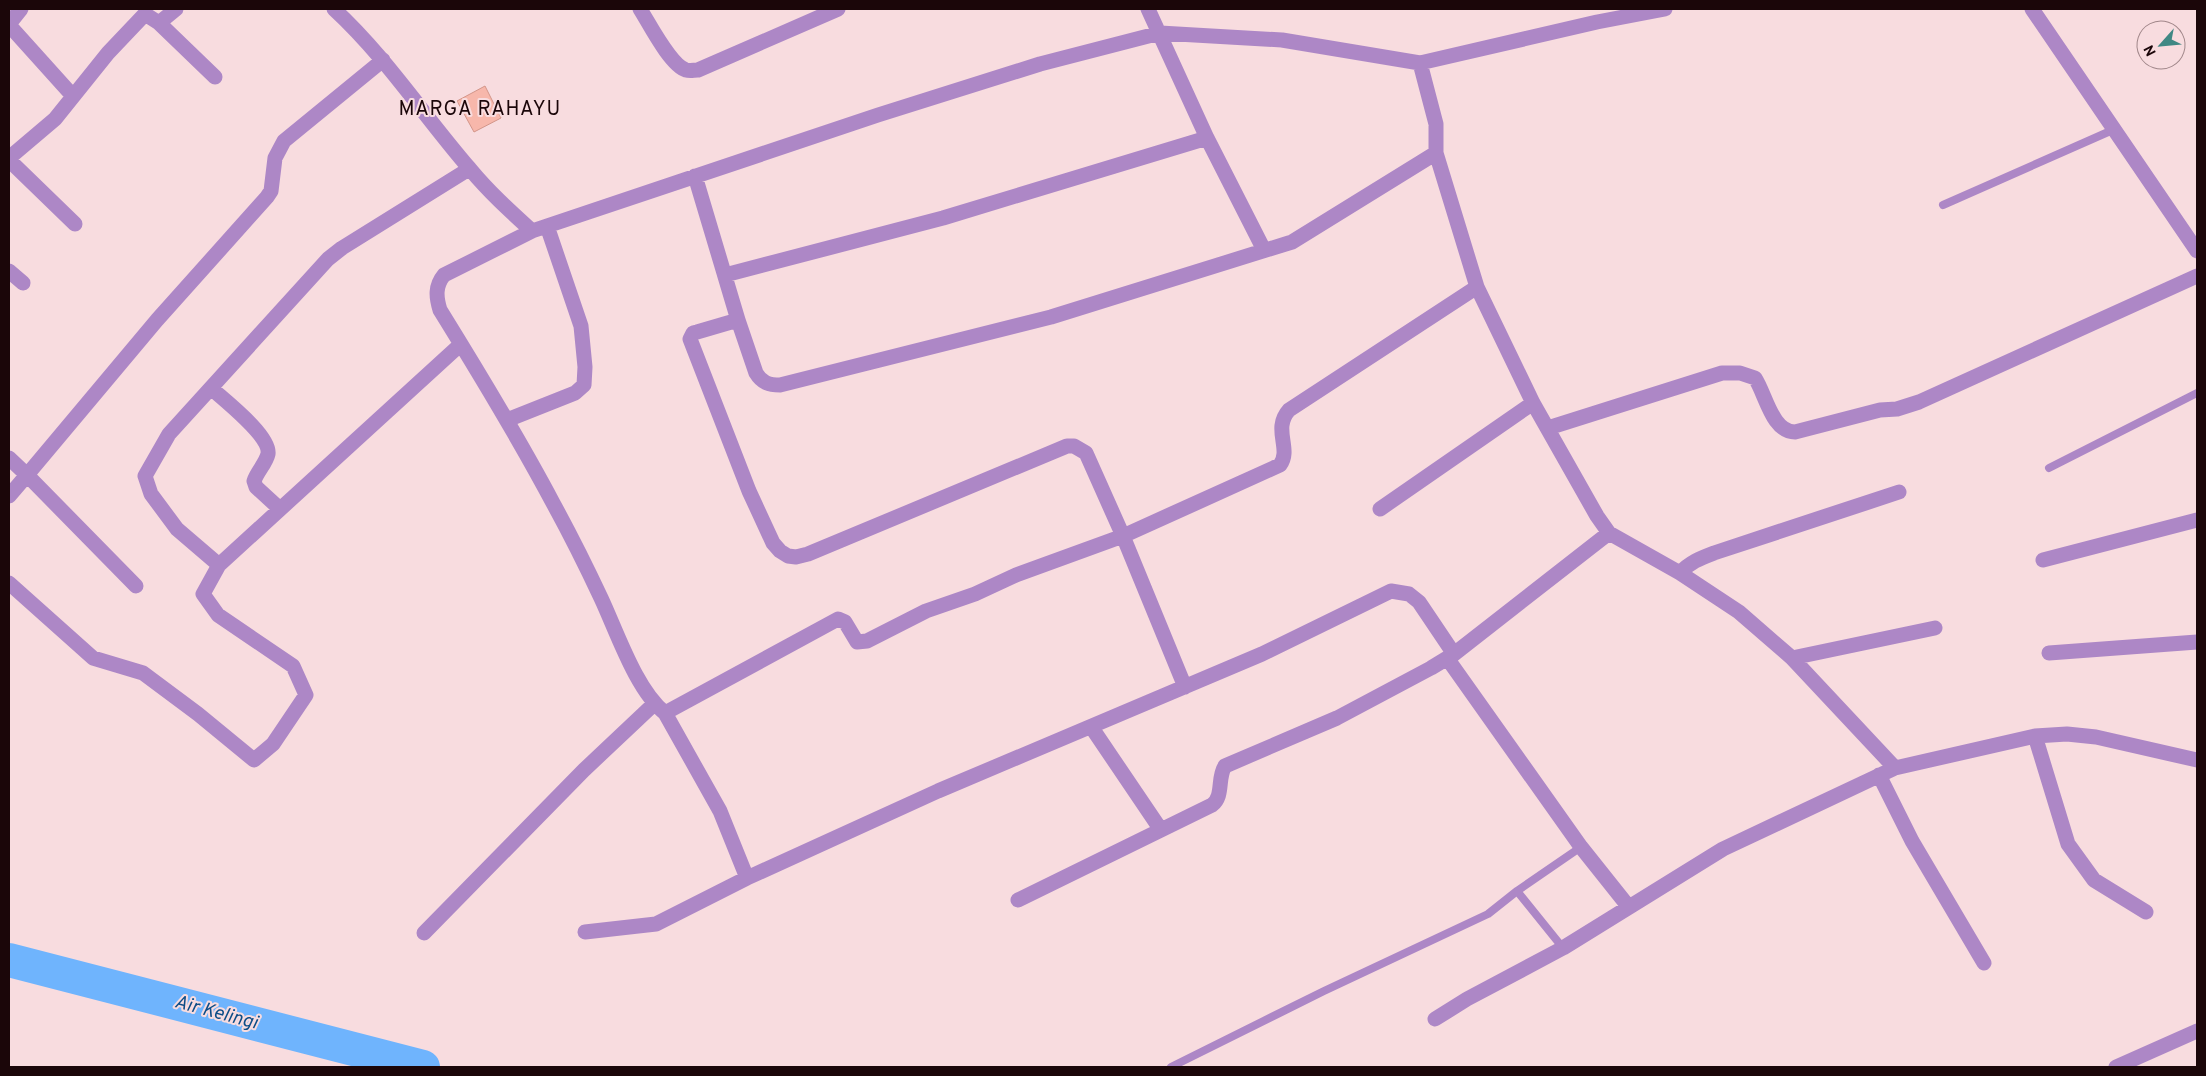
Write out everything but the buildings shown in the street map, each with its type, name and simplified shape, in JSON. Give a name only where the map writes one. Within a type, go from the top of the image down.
[{"type":"street","points":[[21,9],[9,25],[72,95]]},
{"type":"street","points":[[159,23],[176,9]]},
{"type":"street","points":[[334,9],[362,35],[469,169],[499,202],[532,231]]},
{"type":"street","points":[[640,9],[672,58],[684,70],[689,71],[698,70],[838,9]]},
{"type":"street","points":[[1148,9],[1207,138],[1264,250]]},
{"type":"street","points":[[747,878],[720,811],[659,708],[640,682],[599,593],[553,503],[507,420],[440,310],[437,300],[439,281],[444,275],[532,231],[1031,66],[1160,33],[1282,40],[1420,63],[1596,22],[1665,9]]},
{"type":"street","points":[[2032,9],[2197,251]]},
{"type":"street","points":[[75,224],[9,159],[54,119],[143,11],[159,23],[216,77]]},
{"type":"street","points":[[9,496],[157,320],[267,197],[271,191],[275,158],[284,141],[383,60]]},
{"type":"street","points":[[1420,63],[1436,124],[1436,153],[1478,287],[1534,403],[1597,516],[1609,533],[1680,573],[1739,612],[1792,658],[1895,768]]},
{"type":"street","points":[[725,275],[943,218],[1207,138]]},
{"type":"street","points":[[695,176],[738,320],[760,379],[768,384],[780,385],[1051,317],[1280,246],[1300,238],[1436,153]]},
{"type":"street","points":[[219,565],[177,529],[151,494],[145,476],[169,434],[328,259],[342,248],[469,169]]},
{"type":"street","points":[[507,420],[574,393],[584,385],[585,368],[581,326],[547,226]]},
{"type":"street","points":[[9,271],[23,283]]},
{"type":"street","points":[[1548,428],[1722,373],[1740,373],[1755,378],[1778,424],[1788,432],[1880,410],[1897,409],[1919,402],[2197,276]]},
{"type":"street","points":[[424,933],[584,770],[659,708],[838,619],[848,625],[857,642],[863,642],[926,611],[975,594],[1016,575],[1123,536],[1280,466],[1284,457],[1281,422],[1289,410],[1478,287]]},
{"type":"street","points":[[738,320],[693,333],[690,339],[749,491],[773,543],[780,551],[796,557],[808,554],[1067,446],[1074,446],[1086,454],[1123,536],[1186,687]]},
{"type":"street","points":[[9,584],[93,658],[143,673],[198,714],[254,760],[273,744],[306,695],[293,666],[218,615],[203,594],[219,565],[461,344]]},
{"type":"street","points":[[211,388],[261,434],[267,445],[266,457],[254,481],[256,487],[280,509]]},
{"type":"street","points":[[1380,509],[1534,403]]},
{"type":"street","points":[[9,458],[136,586]]},
{"type":"street","points":[[1680,573],[1697,560],[1714,553],[1899,492]]},
{"type":"street","points":[[2043,560],[2197,520]]},
{"type":"street","points":[[1018,900],[1217,802],[1221,773],[1225,766],[1337,718],[1450,656],[1609,533]]},
{"type":"street","points":[[586,932],[656,924],[747,878],[938,791],[1092,728],[1262,654],[1391,591],[1410,594],[1419,602],[1450,656],[1581,847],[1628,906]]},
{"type":"street","points":[[1792,658],[1935,628]]},
{"type":"street","points":[[2049,653],[2197,642]]},
{"type":"street","points":[[1092,728],[1161,830]]},
{"type":"street","points":[[1435,1019],[1467,999],[1563,948],[1628,906],[1723,849],[1895,768],[2035,736],[2067,734],[2096,737],[2197,760]]},
{"type":"street","points":[[2035,736],[2068,844],[2094,880],[2146,912]]},
{"type":"street","points":[[1879,775],[1912,841],[1984,963]]},
{"type":"street","points":[[2116,1067],[2197,1031]]},
{"type":"lane","points":[[1943,205],[2115,129]]},
{"type":"lane","points":[[2049,468],[2197,393]]},
{"type":"lane","points":[[1171,1067],[1488,914],[1517,891],[1581,847]]},
{"type":"lane","points":[[1517,891],[1563,948]]},
{"type":"waterway","name":"Air Kelingi","points":[[9,960],[423,1067]]},
{"type":"district","name":"MARGA RAHAYU","points":[[480,110]]}]
